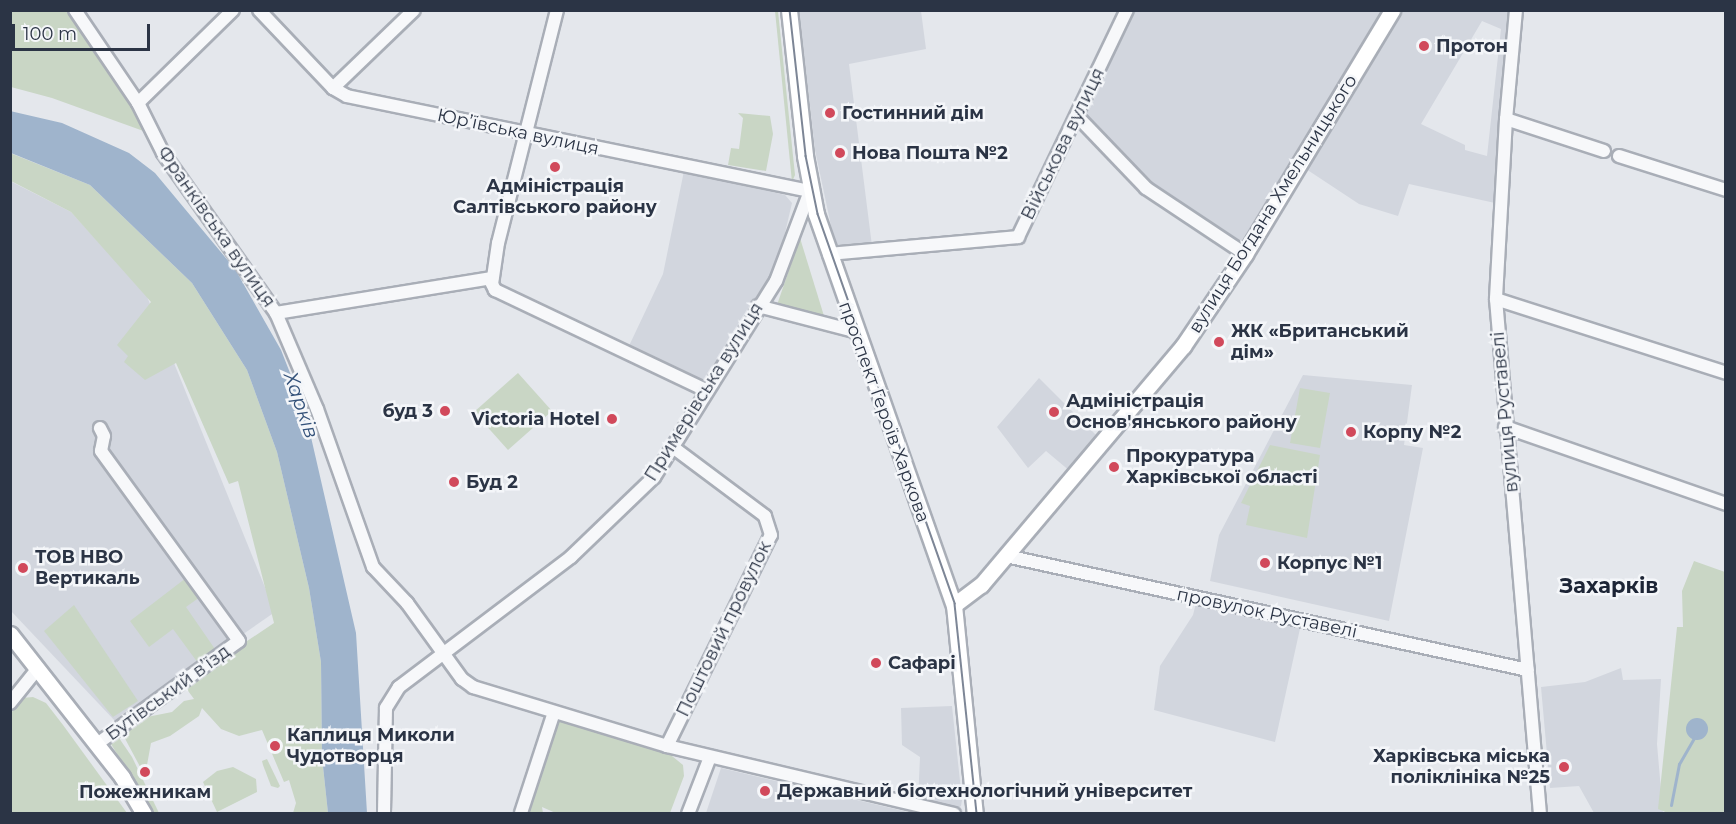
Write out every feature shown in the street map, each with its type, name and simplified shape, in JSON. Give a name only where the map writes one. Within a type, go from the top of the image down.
[{"type":"main road","name":"проспект Героїв Харкова","points":[[789,10],[810,191],[854,331],[954,605],[975,813]]},
{"type":"main road","name":"вулиця Богдана Хмельницького","points":[[954,605],[981,585],[1183,346],[1245,254],[1392,10]]},
{"type":"main road","points":[[10,634],[97,744],[144,813]]},
{"type":"street","name":"Франківська вулиця","points":[[75,10],[138,103],[163,153],[276,313],[317,409],[373,567],[443,652],[451,666],[472,687],[667,746],[954,813]]},
{"type":"street","points":[[138,103],[233,10]]},
{"type":"street","name":"Юр’ївська вулиця","points":[[259,10],[333,88],[347,96],[810,191]]},
{"type":"street","points":[[333,88],[414,10]]},
{"type":"street","points":[[557,10],[492,278],[495,290],[706,390]]},
{"type":"street","name":"Військова вулиця","points":[[828,254],[1018,237],[1127,10]]},
{"type":"street","name":"вулиця Руставелі","points":[[1516,10],[1506,119],[1496,299],[1505,428],[1540,813]]},
{"type":"street","points":[[1077,116],[1146,188],[1245,254]]},
{"type":"street","points":[[1506,119],[1604,151]]},
{"type":"street","points":[[1618,156],[1725,190]]},
{"type":"street","name":"Примерівська вулиця","points":[[384,813],[386,708],[399,687],[571,557],[626,507],[674,448],[706,390],[784,264],[795,224],[810,191]]},
{"type":"street","points":[[276,313],[492,278]]},
{"type":"street","points":[[1496,299],[1725,374]]},
{"type":"street","points":[[758,306],[854,331]]},
{"type":"street","name":"Бутівський в’їзд","points":[[97,744],[239,641],[101,451],[104,436],[100,428]]},
{"type":"street","points":[[1505,428],[1725,504]]},
{"type":"street","name":"Поштовий провулок","points":[[667,746],[771,535],[765,516],[674,448]]},
{"type":"street","name":"провулок Руставелі","points":[[1006,556],[1528,670]]},
{"type":"street","points":[[10,703],[38,668]]},
{"type":"street","points":[[521,813],[554,712]]},
{"type":"street","points":[[688,813],[710,757]]},
{"type":"shaded area","points":[[799,11],[921,11],[926,49],[849,64],[872,246],[838,248],[834,240],[815,150]]},
{"type":"shaded area","points":[[1131,11],[1386,11],[1239,246],[1146,185],[1081,115]]},
{"type":"shaded area","points":[[1401,11],[1512,11],[1495,203],[1409,184],[1398,216],[1359,204],[1306,169]],"holes":[[[1482,21],[1501,29],[1487,156],[1465,150],[1465,145],[1421,124]]]},
{"type":"shaded area","points":[[684,171],[785,195],[792,203],[778,263],[706,381],[628,348],[663,274]]},
{"type":"shaded area","points":[[10,181],[71,212],[146,294],[275,612],[116,722],[11,611]]},
{"type":"shaded area","points":[[1303,375],[1412,385],[1404,445],[1423,448],[1389,621],[1210,581],[1219,535]]},
{"type":"shaded area","points":[[1039,378],[1100,439],[1071,472],[1046,451],[1028,468],[997,427]]},
{"type":"shaded area","points":[[1196,603],[1301,624],[1275,742],[1154,710],[1160,666],[1193,615]]},
{"type":"shaded area","points":[[1621,668],[1623,680],[1661,679],[1657,744],[1663,813],[1594,813],[1579,786],[1550,788],[1541,687],[1585,682]]},
{"type":"shaded area","points":[[952,706],[962,800],[961,806],[953,809],[918,801],[920,757],[902,745],[901,708]]},
{"type":"shaded area","name":"Державний біотехнологічний університет","points":[[721,768],[912,813],[706,813]]},
{"type":"green space","points":[[10,11],[69,11],[149,133],[52,98],[11,87]]},
{"type":"green space","points":[[775,11],[778,11],[795,175],[792,182]]},
{"type":"green space","points":[[738,113],[770,116],[773,134],[766,171],[728,165],[731,148],[739,149],[743,118]]},
{"type":"green space","points":[[10,153],[90,185],[192,283],[247,370],[277,452],[309,588],[321,662],[322,757],[328,813],[293,813],[296,803],[289,780],[284,782],[262,730],[239,736],[221,729],[202,708],[199,716],[170,736],[151,743],[145,776],[122,733],[141,714],[147,717],[172,712],[184,701],[194,699],[183,684],[274,623],[238,481],[229,484],[176,363],[145,380],[124,362],[128,356],[117,345],[151,302],[71,212],[11,181]]},
{"type":"green space","points":[[800,238],[824,316],[777,305]]},
{"type":"green space","points":[[518,373],[552,411],[508,450],[474,412]]},
{"type":"green space","points":[[1300,388],[1330,393],[1320,448],[1290,443]]},
{"type":"green space","points":[[1270,445],[1320,455],[1307,538],[1246,525],[1250,506],[1241,503]]},
{"type":"green space","points":[[1694,561],[1725,572],[1725,813],[1668,813],[1658,809],[1677,627],[1683,627],[1682,591]]},
{"type":"green space","points":[[186,578],[200,597],[186,607],[217,652],[198,663],[173,629],[149,647],[130,621]]},
{"type":"green space","points":[[74,605],[138,701],[113,717],[44,631]]},
{"type":"green space","points":[[33,697],[46,703],[127,813],[11,813],[11,713],[22,698]]},
{"type":"green space","points":[[558,721],[629,739],[641,746],[644,744],[674,750],[672,756],[683,765],[684,776],[670,813],[558,814],[542,807],[543,813],[524,814]]},
{"type":"green space","points":[[117,735],[132,757],[159,813],[153,813],[111,744]]},
{"type":"green space","points":[[267,759],[280,786],[278,788],[271,786],[263,765],[262,761]]},
{"type":"green space","points":[[233,767],[256,779],[257,792],[217,812],[203,782],[217,771]]},
{"type":"water","name":"Харків","points":[[10,111],[62,123],[129,153],[155,173],[235,269],[281,350],[305,411],[356,633],[367,813],[328,813],[322,757],[321,662],[309,588],[277,452],[247,370],[192,283],[90,185],[11,153]]},
{"type":"water","points":[[1697,718],[1705,721],[1708,729],[1705,737],[1697,740],[1689,737],[1686,729],[1689,721]]},
{"type":"waterway","points":[[1671,805],[1679,764],[1696,735]]},
{"type":"tram line","points":[[790,10],[806,156],[818,214],[955,604],[977,814]]},
{"type":"place","name":"Протон","points":[[1424,46]]},
{"type":"place","name":"Гостинний дім","points":[[830,113]]},
{"type":"place","name":"Нова Пошта №2","points":[[840,153]]},
{"type":"place","name":"Адміністрація Салтівського району","points":[[555,167]]},
{"type":"place","name":"ЖК «Британський дім»","points":[[1219,342]]},
{"type":"place","name":"буд 3","points":[[445,411]]},
{"type":"place","name":"Адміністрація Основ'янського району","points":[[1054,412]]},
{"type":"place","name":"Victoria Hotel","points":[[612,419]]},
{"type":"place","name":"Корпу №2","points":[[1351,432]]},
{"type":"place","name":"Прокуратура Харківської області","points":[[1114,467]]},
{"type":"place","name":"Буд 2","points":[[454,482]]},
{"type":"place","name":"Корпус №1","points":[[1265,563]]},
{"type":"place","name":"ТОВ НВО Вертикаль","points":[[23,568]]},
{"type":"place","name":"Сафарі","points":[[876,663]]},
{"type":"place","name":"Каплиця Миколи Чудотворця","points":[[275,746]]},
{"type":"place","name":"Харківська міська поліклініка №25","points":[[1564,767]]},
{"type":"place","name":"Пожежникам","points":[[145,772]]},
{"type":"place","name":"Державний біотехнологічний університет","points":[[765,791]]},
{"type":"district","name":"Захарків","points":[[1609,586]]}]
